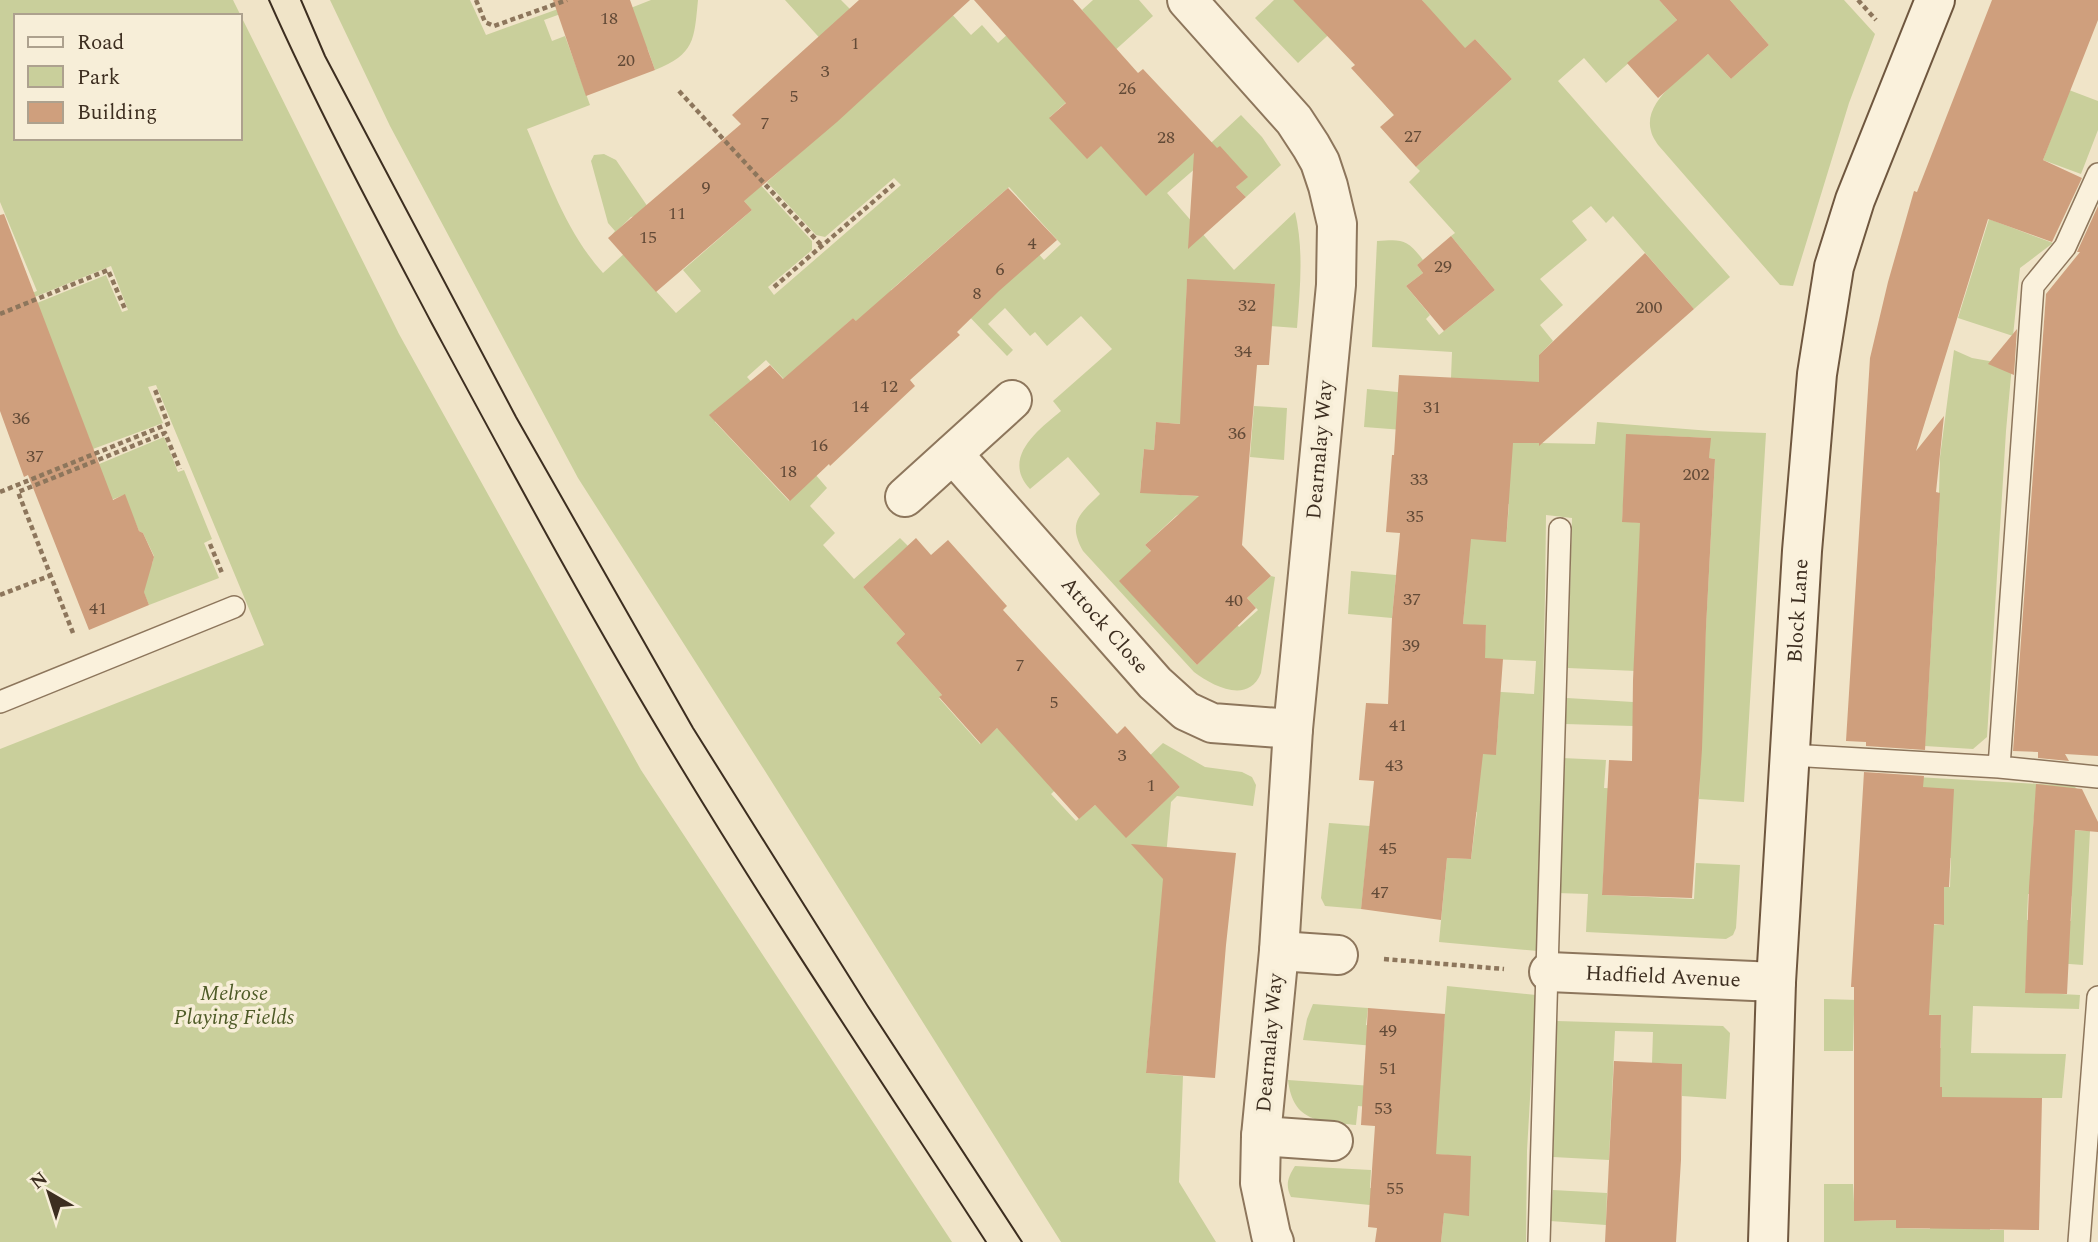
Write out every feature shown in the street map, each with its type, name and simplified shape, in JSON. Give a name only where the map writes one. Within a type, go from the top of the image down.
[{"type":"street","name":"Dearnalay Way","points":[[1187,0],[1304,132],[1320,162],[1337,224],[1336,285],[1293,729],[1279,951],[1261,1136],[1260,1183],[1274,1242]]},
{"type":"street","name":"Block Lane","points":[[1768,1242],[1776,982],[1802,551],[1812,415],[1822,340],[1834,267],[1856,200],[1934,0]]},
{"type":"street","points":[[905,497],[1012,400]]},
{"type":"street","name":"Attock Close","points":[[953,454],[1155,683],[1186,711],[1212,723],[1293,729]]},
{"type":"street","name":"Dearnalay Way","points":[[1279,951],[1338,955]]},
{"type":"street","name":"Hadfield Avenue","points":[[1549,972],[1776,982]]},
{"type":"street","name":"Dearnalay Way","points":[[1261,1136],[1333,1141]]},
{"type":"lane","points":[[1999,767],[2033,286],[2065,247],[2098,174]]},
{"type":"lane","points":[[1539,1242],[1560,529]]},
{"type":"lane","points":[[0,702],[234,607]]},
{"type":"lane","points":[[1790,755],[1999,767],[2098,778]]},
{"type":"lane","points":[[2079,1242],[2098,997]]},
{"type":"path","points":[[476,0],[485,22],[495,26],[567,0]]},
{"type":"path","points":[[1858,0],[1867,11]]},
{"type":"path","points":[[678,91],[822,246]]},
{"type":"path","points":[[774,287],[895,183]]},
{"type":"path","points":[[0,314],[108,270],[125,309]]},
{"type":"path","points":[[0,492],[169,424],[154,387]]},
{"type":"path","points":[[0,595],[49,576],[18,492],[165,433],[180,469]]},
{"type":"path","points":[[1338,955],[1549,972]]},
{"type":"green space","name":"Melrose Playing Fields","points":[[0,0],[233,0],[240,14],[14,14],[14,140],[242,140],[242,18],[399,334],[641,770],[952,1242],[0,1242],[0,749],[264,645],[156,385],[148,387],[163,423],[93,449],[37,303],[106,275],[122,312],[128,310],[111,266],[0,311],[0,306],[37,291],[0,202]]},
{"type":"green space","points":[[330,0],[470,0],[486,35],[583,0],[599,0],[544,20],[552,41],[565,36],[590,105],[527,129],[568,222],[603,273],[626,252],[611,236],[615,231],[608,223],[591,161],[594,155],[604,154],[616,160],[652,213],[631,217],[616,232],[655,290],[676,313],[701,291],[683,270],[752,210],[727,182],[745,168],[812,241],[812,250],[768,287],[774,295],[901,185],[894,178],[825,237],[816,235],[767,182],[899,65],[939,0],[971,35],[982,25],[998,43],[1045,0],[1098,29],[1082,10],[1093,0],[1139,0],[1153,16],[1112,53],[1115,58],[1050,117],[1153,99],[1199,154],[1241,115],[1262,137],[1281,165],[1246,197],[1236,187],[1247,177],[1220,147],[1167,193],[1234,270],[1295,212],[1300,255],[1297,328],[1255,325],[1272,314],[1275,284],[1187,281],[1181,424],[1156,422],[1154,450],[1144,449],[1140,492],[1208,497],[1176,516],[1145,545],[1172,574],[1120,581],[1197,665],[1211,651],[1228,615],[1239,627],[1258,610],[1247,598],[1271,576],[1275,577],[1261,673],[1248,688],[1230,690],[1211,683],[1194,672],[1083,551],[1078,541],[1076,525],[1082,513],[1100,494],[1068,457],[1030,489],[1022,478],[1019,466],[1026,446],[1042,427],[1061,411],[1053,401],[1112,349],[1081,316],[1047,346],[1035,332],[1030,336],[1005,308],[988,324],[1013,350],[1007,356],[965,312],[1037,252],[1044,260],[1061,244],[1009,187],[891,290],[900,368],[853,318],[795,370],[840,439],[766,360],[747,377],[766,398],[715,410],[715,422],[789,501],[809,467],[827,488],[810,506],[835,533],[823,545],[854,579],[900,538],[908,546],[863,587],[905,634],[896,643],[942,695],[939,698],[980,744],[997,728],[1072,774],[1051,794],[1076,821],[1095,805],[1126,837],[1180,787],[1166,772],[1144,761],[1163,743],[1205,767],[1242,772],[1252,777],[1256,785],[1253,806],[1177,796],[1171,802],[1146,1073],[1183,1076],[1179,1182],[1216,1242],[1061,1242],[578,478],[390,126]]},
{"type":"green space","points":[[651,0],[698,0],[690,44],[678,58],[655,70],[648,50],[623,11]]},
{"type":"green space","points":[[785,0],[841,0],[850,9],[826,45]]},
{"type":"green space","points":[[1274,0],[1293,0],[1338,26],[1298,63],[1255,18]]},
{"type":"green space","points":[[1422,0],[1659,0],[1677,20],[1606,83],[1584,58],[1558,81],[1730,277],[1694,309],[1613,216],[1606,223],[1591,206],[1572,221],[1587,240],[1540,279],[1563,305],[1540,325],[1553,341],[1539,355],[1539,443],[1595,444],[1597,422],[1766,433],[1744,802],[1699,799],[1704,674],[1568,668],[1572,518],[1546,515],[1538,951],[1439,942],[1447,858],[1471,859],[1477,812],[1417,808],[1419,784],[1447,785],[1450,751],[1496,754],[1499,713],[1427,707],[1430,670],[1460,672],[1461,666],[1484,667],[1486,626],[1463,624],[1467,580],[1430,577],[1432,535],[1506,541],[1509,504],[1475,501],[1477,461],[1442,459],[1443,433],[1364,427],[1367,389],[1417,394],[1415,427],[1478,430],[1481,380],[1451,378],[1452,352],[1372,347],[1377,241],[1404,242],[1423,260],[1417,265],[1423,273],[1406,286],[1430,315],[1426,319],[1439,335],[1495,290],[1451,236],[1455,233],[1409,182],[1420,171],[1416,167],[1512,79],[1475,39],[1394,115],[1386,106],[1441,55],[1415,26],[1431,11]],"holes":[[[1644,435],[1710,438],[1709,458],[1715,459],[1704,664],[1635,660],[1642,523],[1622,521],[1624,491],[1643,491]],[[1489,659],[1536,661],[1534,694],[1486,691]]]},
{"type":"green space","points":[[1730,0],[1844,0],[1875,34],[1849,103],[1793,286],[1780,285],[1659,146],[1651,131],[1653,109],[1660,98],[1708,54],[1731,79],[1769,45]]},
{"type":"green space","points":[[2069,90],[2098,101],[2098,130],[2081,174],[2043,160]]},
{"type":"green space","points":[[1989,219],[2053,243],[2020,268],[2013,336],[1958,318]]},
{"type":"green space","points":[[1954,350],[1972,358],[2012,365],[1987,737],[1973,749],[1925,746],[1940,457]]},
{"type":"green space","points":[[1254,406],[1287,408],[1284,460],[1250,457]]},
{"type":"green space","points":[[164,437],[178,472],[184,470],[212,539],[204,543],[219,578],[149,605],[135,571],[152,564],[154,556],[143,533],[139,531],[124,495],[106,502],[92,467]]},
{"type":"green space","points":[[1351,571],[1396,575],[1392,618],[1348,614]]},
{"type":"green space","points":[[1567,698],[1633,702],[1633,726],[1565,724]]},
{"type":"green space","points":[[1562,758],[1606,760],[1604,788],[1628,789],[1621,862],[1604,862],[1602,895],[1694,899],[1696,863],[1740,865],[1736,928],[1733,935],[1726,939],[1586,932],[1588,894],[1557,893]]},
{"type":"green space","points":[[1864,774],[2074,786],[2086,798],[2036,794],[2033,828],[2090,831],[2083,965],[2027,961],[2025,992],[2080,995],[2079,1009],[1973,1006],[1971,1053],[2066,1054],[2062,1098],[2017,1098],[1991,1182],[1990,1230],[2004,1230],[2004,1242],[1824,1242],[1824,1184],[1853,1184],[1855,1221],[1896,1220],[1897,1228],[1930,1229],[1931,1193],[1941,1105],[1942,1087],[1919,1087],[1919,1048],[1941,1048],[1941,1015],[1854,1014],[1853,1051],[1824,1051],[1824,999],[1858,1000],[1860,987],[1930,991],[1931,975],[1923,974],[1924,924],[1943,925],[1925,886],[1950,887],[1951,858],[1942,857],[1864,784]],"holes":[[[2028,894],[2072,896],[2071,921],[2027,920]]]},
{"type":"green space","points":[[1329,823],[1370,826],[1361,909],[1325,906],[1321,898]]},
{"type":"green space","points":[[1447,986],[1536,995],[1527,1151],[1526,1242],[1441,1242],[1444,1213],[1470,1157],[1379,1149],[1436,1131]]},
{"type":"green space","points":[[1313,1004],[1368,1008],[1366,1025],[1376,1026],[1375,1046],[1303,1040]]},
{"type":"green space","points":[[1557,1021],[1723,1026],[1730,1033],[1726,1099],[1682,1096],[1682,1064],[1652,1063],[1653,1032],[1615,1031],[1609,1160],[1553,1157]]},
{"type":"green space","points":[[1288,1080],[1372,1086],[1370,1107],[1358,1106],[1356,1125],[1310,1117],[1296,1105]]},
{"type":"green space","points":[[1295,1166],[1371,1170],[1370,1188],[1378,1188],[1370,1205],[1291,1197],[1288,1181]]},
{"type":"green space","points":[[1553,1190],[1607,1193],[1606,1225],[1550,1221]]},
{"type":"building","points":[[553,0],[630,0],[655,70],[586,96]]},
{"type":"building","points":[[859,0],[970,0],[837,122],[744,201],[752,210],[656,292],[608,238],[741,124],[732,115]]},
{"type":"building","points":[[974,0],[1073,0],[1138,73],[1143,69],[1248,177],[1236,187],[1246,197],[1188,249],[1194,153],[1146,196],[1101,146],[1087,159],[1049,118],[1066,103]]},
{"type":"building","points":[[1293,0],[1422,0],[1465,48],[1475,39],[1512,79],[1416,167],[1380,127],[1394,115],[1351,68],[1355,65]]},
{"type":"building","points":[[1659,0],[1730,0],[1769,45],[1731,79],[1708,54],[1658,98],[1627,63],[1677,20]]},
{"type":"building","points":[[1992,0],[2098,0],[2098,20],[2043,160],[2082,178],[2052,242],[1988,219],[1916,451],[1944,416],[1936,492],[1940,493],[1925,750],[1866,746],[1866,742],[1846,741],[1870,358],[1914,191],[1917,192]]},
{"type":"building","points":[[1008,188],[1057,240],[999,291],[957,332],[960,335],[910,380],[915,386],[790,501],[709,415],[770,365],[783,379],[853,318],[856,321]]},
{"type":"building","points":[[2098,206],[2098,756],[2065,754],[2069,761],[2038,758],[2038,752],[2013,751],[2046,294],[2080,252],[2077,252]]},
{"type":"building","points":[[4,214],[113,500],[125,494],[139,531],[143,533],[154,557],[144,592],[149,605],[89,630],[28,475],[24,477],[0,411],[0,215]]},
{"type":"building","points":[[1451,236],[1495,290],[1444,331],[1406,286],[1423,273],[1417,265]]},
{"type":"building","points":[[1645,253],[1694,309],[1539,446],[1539,443],[1513,443],[1506,542],[1471,539],[1463,624],[1486,625],[1485,658],[1503,659],[1496,755],[1483,754],[1471,859],[1447,858],[1441,920],[1361,909],[1374,781],[1359,780],[1366,703],[1388,704],[1400,533],[1386,532],[1399,375],[1539,382],[1539,355]]},
{"type":"building","points":[[1187,279],[1275,284],[1269,365],[1257,365],[1242,545],[1271,576],[1247,598],[1256,608],[1197,665],[1119,581],[1151,551],[1145,545],[1199,496],[1140,493],[1144,449],[1154,450],[1156,422],[1180,424]]},
{"type":"building","points":[[2017,329],[2014,375],[1988,364]]},
{"type":"building","points":[[1626,434],[1711,438],[1709,458],[1715,459],[1702,749],[1692,898],[1602,895],[1609,760],[1632,761],[1640,523],[1622,522]]},
{"type":"building","points":[[916,538],[931,555],[948,540],[1007,606],[1003,610],[1117,734],[1125,726],[1180,787],[1126,838],[1095,805],[1079,819],[997,728],[981,744],[896,643],[905,634],[863,587]]},
{"type":"building","points":[[1864,772],[1924,776],[1923,787],[1954,789],[1949,887],[1944,887],[1944,925],[1934,924],[1929,1015],[1941,1015],[1940,1087],[1942,1097],[2042,1098],[2039,1230],[1896,1228],[1896,1220],[1854,1221],[1854,987],[1851,987]]},
{"type":"building","points":[[2036,784],[2082,789],[2098,822],[2098,832],[2075,830],[2067,994],[2025,993]]},
{"type":"building","points":[[1131,844],[1236,853],[1215,1078],[1146,1073],[1163,879]]},
{"type":"building","points":[[1368,1008],[1445,1014],[1436,1154],[1471,1156],[1469,1216],[1444,1213],[1441,1242],[1375,1242],[1377,1228],[1368,1227],[1375,1126],[1361,1125]]},
{"type":"building","points":[[1614,1061],[1682,1064],[1681,1160],[1676,1242],[1605,1242]]},
{"type":"tram line","points":[[269,0],[327,122],[431,322],[617,659],[756,888],[986,1242]]},
{"type":"tram line","points":[[301,0],[325,56],[516,417],[693,728],[867,1005],[1022,1242]]}]
